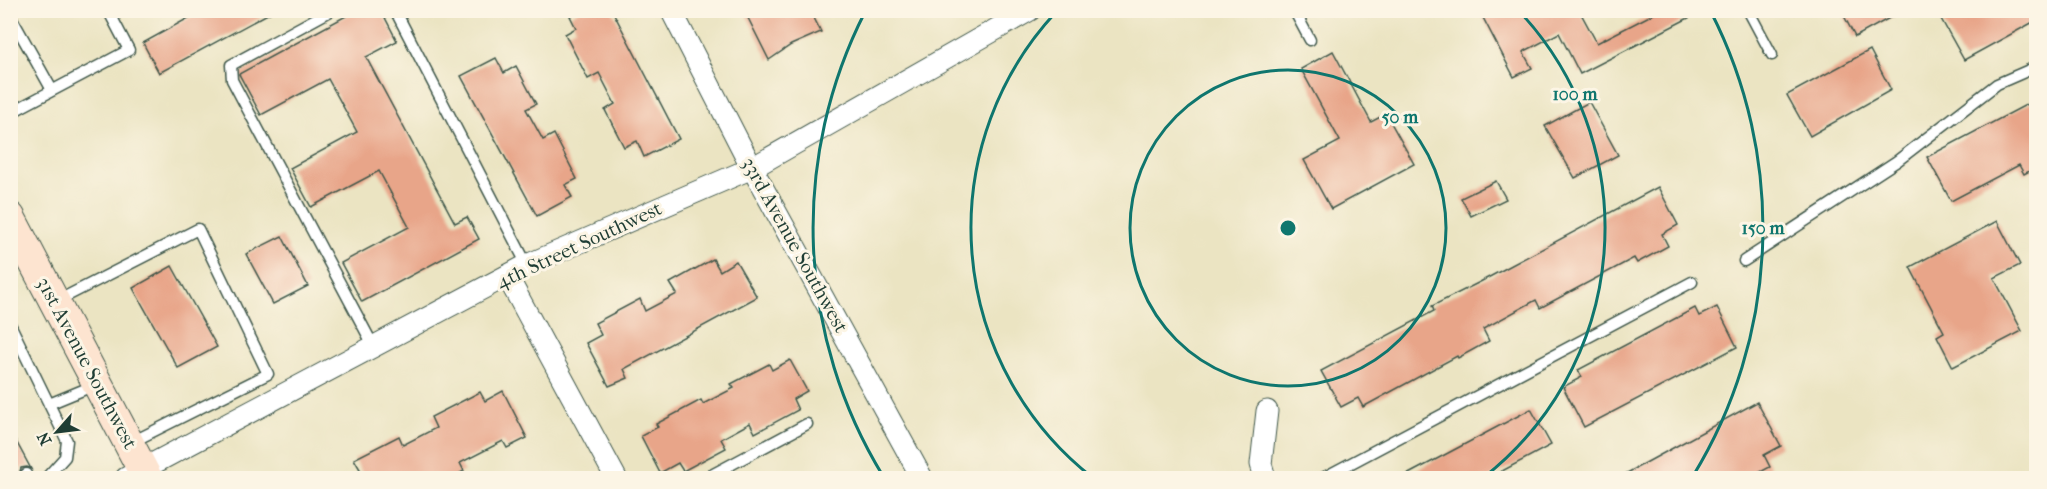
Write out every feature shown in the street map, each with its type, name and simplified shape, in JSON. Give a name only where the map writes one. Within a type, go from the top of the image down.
[{"type":"street","name":"33rd Avenue Southwest","points":[[671,10],[752,168],[922,478]]},
{"type":"street","name":"4th Street Southwest","points":[[136,468],[374,347],[527,265],[752,168],[1030,10]]},
{"type":"street","name":"31st Avenue Southwest","points":[[10,217],[98,384],[136,468]]},
{"type":"street","points":[[507,276],[616,478]]},
{"type":"street","points":[[1265,478],[1261,464],[1267,411]]},
{"type":"lane","points":[[10,113],[129,50],[108,10]]},
{"type":"lane","points":[[332,10],[231,65],[232,80],[374,347]]},
{"type":"lane","points":[[395,10],[527,265]]},
{"type":"lane","points":[[1294,10],[1310,40]]},
{"type":"lane","points":[[1748,10],[1772,55]]},
{"type":"lane","points":[[10,15],[52,90]]},
{"type":"lane","points":[[1744,261],[1897,161],[1997,84],[2037,68]]},
{"type":"lane","points":[[55,302],[198,229],[268,374],[136,468]]},
{"type":"lane","points":[[1323,478],[1692,282]]},
{"type":"lane","points":[[10,324],[67,441],[65,457],[46,478]]},
{"type":"lane","points":[[49,404],[98,384]]},
{"type":"lane","points":[[706,478],[807,424]]},
{"type":"building","points":[[203,10],[275,10],[159,73],[143,43]]},
{"type":"building","points":[[357,10],[381,10],[397,41],[366,57],[455,223],[467,217],[479,239],[362,302],[341,263],[409,227],[379,171],[311,207],[290,168],[357,132],[328,79],[261,115],[239,74]]},
{"type":"building","points":[[580,10],[612,10],[679,139],[644,157],[637,141],[624,147],[605,110],[615,104],[599,73],[588,79],[565,34],[576,28],[570,16]]},
{"type":"building","points":[[744,10],[810,10],[821,32],[791,45],[769,60]]},
{"type":"building","points":[[1479,10],[1579,10],[1597,43],[1661,10],[1704,10],[1580,74],[1559,33],[1523,52],[1532,68],[1514,77]]},
{"type":"building","points":[[1841,10],[1904,10],[1855,37]]},
{"type":"building","points":[[1951,10],[2037,10],[2037,20],[1964,60],[1940,17]]},
{"type":"building","points":[[1870,50],[1891,90],[1810,136],[1787,95]]},
{"type":"building","points":[[1333,51],[1371,122],[1386,114],[1414,164],[1331,209],[1304,160],[1340,141],[1301,69]]},
{"type":"building","points":[[496,58],[504,73],[516,66],[536,104],[526,109],[543,140],[554,134],[577,179],[565,185],[572,197],[537,216],[461,76]]},
{"type":"building","points":[[2037,99],[2037,167],[2024,174],[2019,165],[1951,201],[1927,157]]},
{"type":"building","points":[[1589,102],[1618,155],[1575,178],[1545,126]]},
{"type":"building","points":[[1496,181],[1506,199],[1471,216],[1461,198]]},
{"type":"building","points":[[1658,187],[1678,225],[1662,234],[1668,246],[1637,263],[1634,258],[1540,308],[1536,300],[1483,329],[1489,341],[1363,407],[1358,398],[1341,407],[1321,371],[1434,311],[1432,306]]},
{"type":"building","points":[[1997,221],[2020,265],[1994,278],[2022,331],[1953,367],[1937,336],[1944,332],[1910,267]]},
{"type":"building","points":[[282,236],[308,286],[273,304],[246,254]]},
{"type":"building","points":[[713,259],[720,271],[736,261],[757,297],[624,369],[628,378],[609,386],[586,343],[601,335],[595,323],[640,299],[645,311],[677,294],[670,283]]},
{"type":"building","points":[[172,266],[217,347],[178,368],[133,288]]},
{"type":"building","points":[[1717,307],[1737,347],[1584,427],[1563,387],[1582,377],[1578,370],[1695,308],[1699,316]]},
{"type":"building","points":[[790,360],[807,391],[793,399],[798,410],[755,433],[750,423],[721,439],[726,448],[683,471],[678,463],[660,473],[641,436],[658,427],[656,424],[701,400],[703,404],[734,388],[731,384],[769,364],[772,370]]},
{"type":"building","points":[[503,391],[527,438],[507,448],[503,441],[460,463],[464,471],[451,478],[365,478],[354,459],[399,436],[403,445],[436,428],[431,417],[480,392],[485,401]]},
{"type":"building","points":[[1757,402],[1781,446],[1764,455],[1770,467],[1749,478],[1618,478]]},
{"type":"building","points":[[1531,409],[1551,445],[1489,478],[1401,478]]},
{"type":"building","points":[[10,430],[31,469],[21,468],[18,478],[10,478]]}]
